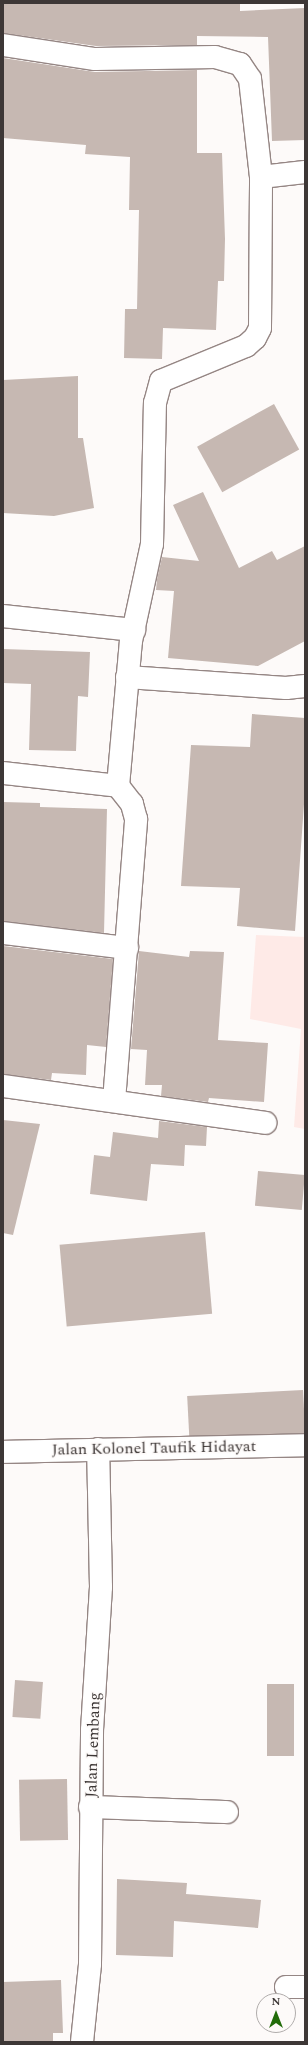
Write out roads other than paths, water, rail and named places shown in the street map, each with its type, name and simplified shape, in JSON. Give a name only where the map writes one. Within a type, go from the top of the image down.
[{"type":"street","points":[[3,45],[95,59],[215,57],[240,64],[250,79],[261,177],[260,328],[255,338],[246,346],[161,381],[155,403],[152,544],[134,630],[118,786],[132,804],[136,820],[114,1100]]},
{"type":"street","points":[[261,177],[305,172]]},
{"type":"street","points":[[3,616],[134,630]]},
{"type":"street","points":[[128,677],[286,688],[305,686]]},
{"type":"street","points":[[3,773],[118,786]]},
{"type":"street","points":[[3,933],[127,948]]},
{"type":"street","points":[[3,1086],[114,1100],[265,1123]]},
{"type":"street","name":"Jalan Kolonel Taufik Hidayat","points":[[3,1452],[305,1444]]},
{"type":"street","name":"Jalan Lembang","points":[[82,2042],[90,1964],[90,1807],[92,1730],[101,1587],[98,1449]]},
{"type":"street","points":[[90,1807],[227,1812]]}]
